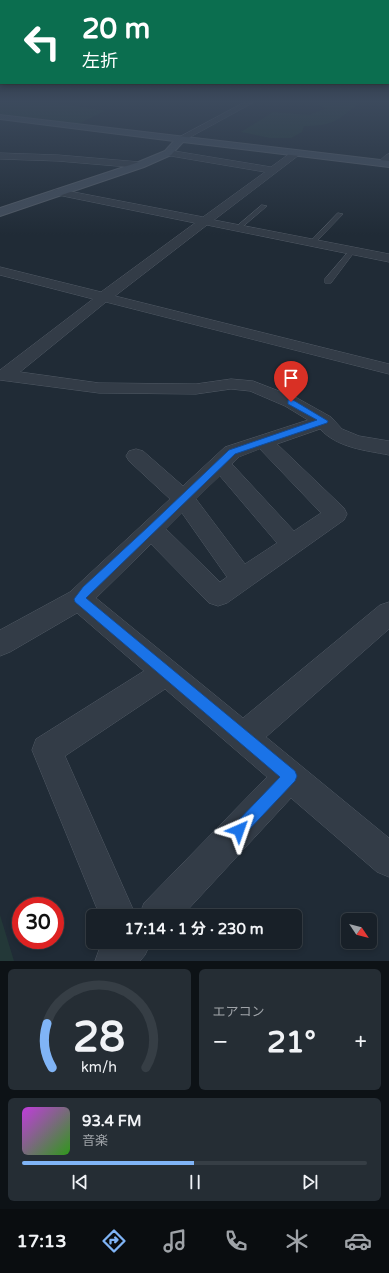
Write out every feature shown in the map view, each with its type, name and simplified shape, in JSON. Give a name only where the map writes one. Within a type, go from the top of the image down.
[{"type":"main road","points":[[0,212],[140,165],[168,153],[174,146]]},
{"type":"main road","points":[[237,146],[387,161]]},
{"type":"street","points":[[168,153],[273,170]]},
{"type":"street","points":[[3,375],[296,153]]},
{"type":"street","points":[[0,156],[58,158],[140,165]]},
{"type":"street","points":[[58,192],[389,258]]},
{"type":"street","points":[[0,271],[389,369]]},
{"type":"street","points":[[3,375],[99,388],[196,389],[231,384],[253,386],[291,402],[324,421],[335,433],[355,442],[389,448]]},
{"type":"street","points":[[0,644],[79,599],[232,452],[324,421]]},
{"type":"street","points":[[152,530],[218,596],[336,514],[263,441]]},
{"type":"street","points":[[136,456],[184,499],[242,579]]},
{"type":"street","points":[[220,463],[292,545]]},
{"type":"street","points":[[79,599],[389,860]]},
{"type":"street","points":[[243,737],[389,613]]},
{"type":"street","points":[[112,909],[47,750],[166,672]]},
{"type":"street","points":[[164,909],[290,776]]},
{"type":"lane","points":[[238,228],[264,206]]},
{"type":"lane","points":[[312,243],[340,214]]},
{"type":"lane","points":[[328,282],[352,251]]},
{"type":"green space","points":[[0,915],[14,961],[0,961]]},
{"type":"route","points":[[239,830],[290,776],[79,599],[232,452],[324,421],[291,402]]}]
